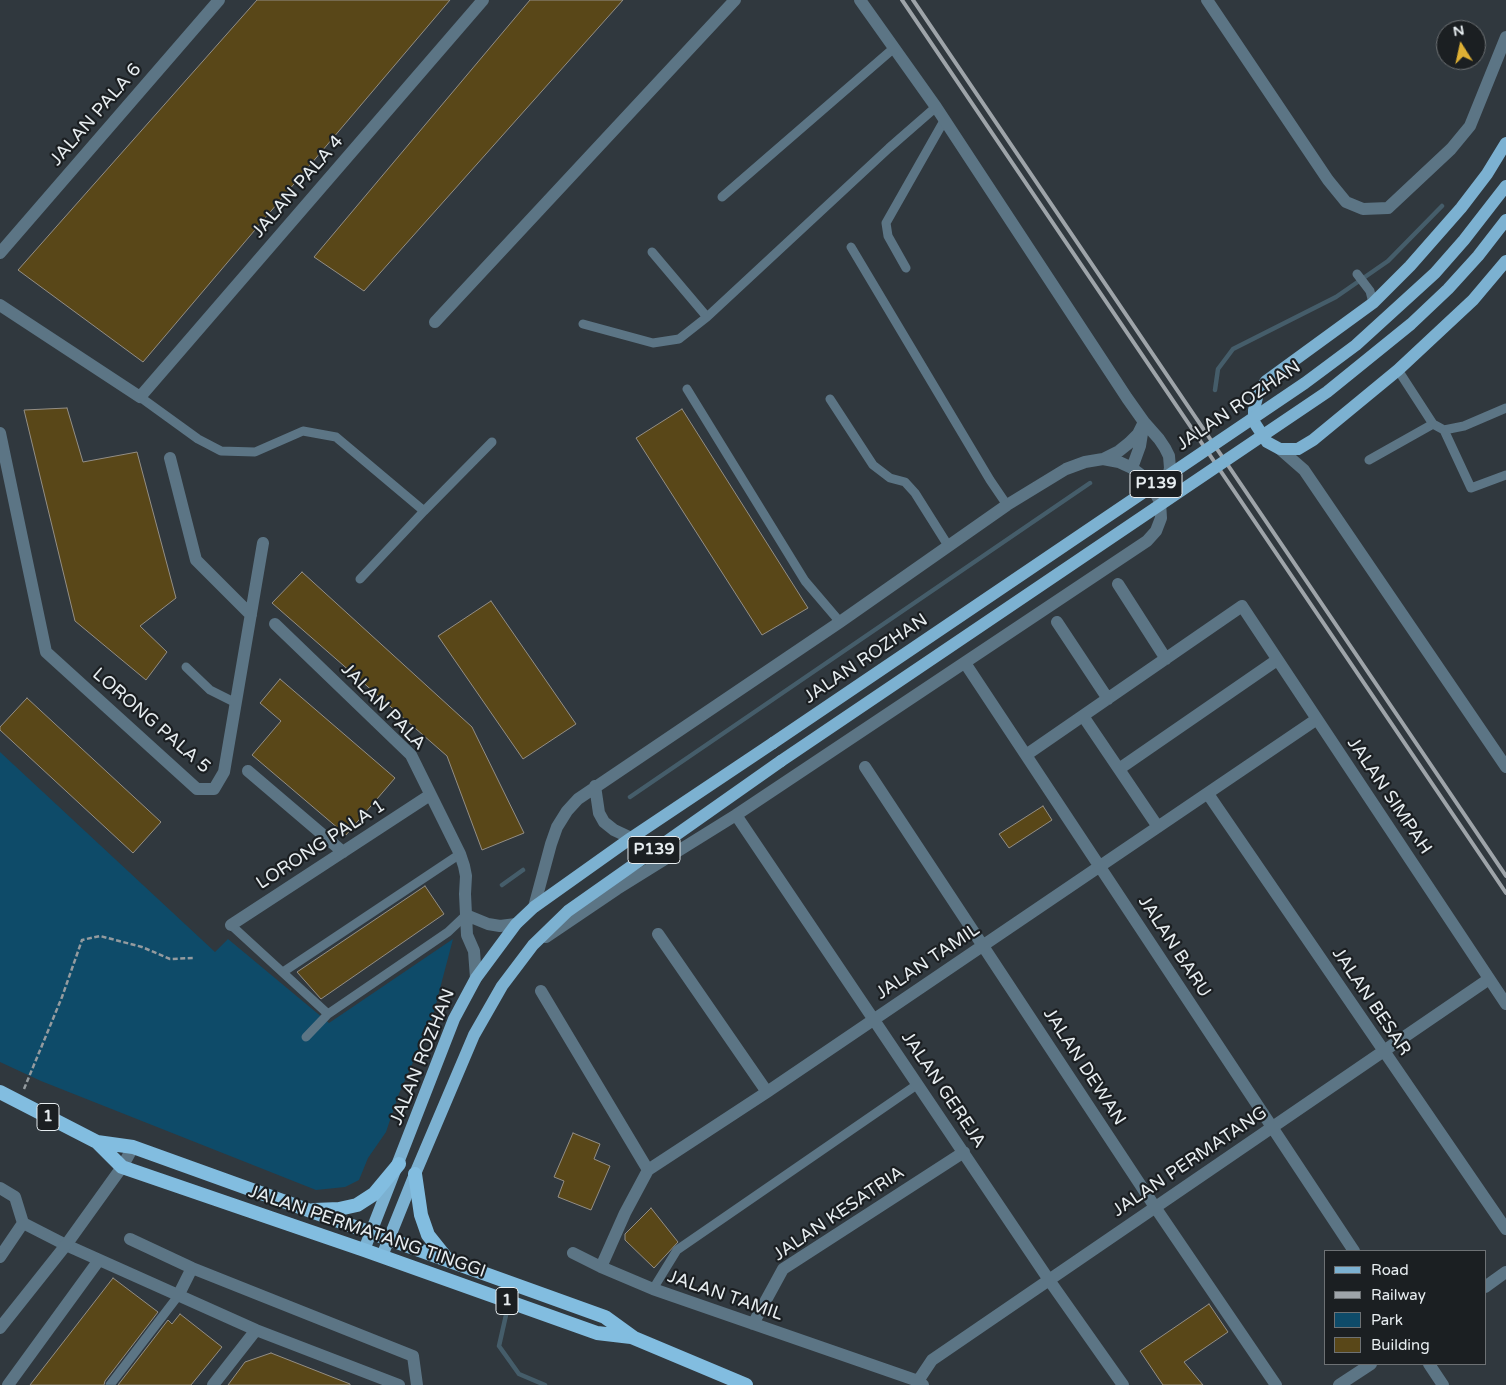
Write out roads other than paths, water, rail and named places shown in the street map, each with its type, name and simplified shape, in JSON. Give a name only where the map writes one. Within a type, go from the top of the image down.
[{"type":"highway","name":"JALAN PERMATANG TINGGI","points":[[0,1092],[97,1142],[133,1148],[605,1317],[634,1338],[746,1385]]},
{"type":"highway","name":"JALAN PERMATANG TINGGI","points":[[97,1142],[122,1167],[382,1256],[597,1333],[634,1338]]},
{"type":"highway","points":[[306,1210],[339,1209],[358,1205],[374,1194],[399,1164]]},
{"type":"highway","points":[[415,1174],[421,1215],[428,1235],[448,1260]]},
{"type":"main road","points":[[1506,143],[1487,174],[1461,208],[1410,266],[1266,381],[1258,393],[1254,410],[1254,422],[1267,442],[1280,449],[1298,449],[1313,440],[1398,370],[1473,300],[1506,262]]},
{"type":"main road","name":"JALAN ROZHAN","points":[[364,1250],[372,1234],[454,1019],[476,978],[516,924],[534,907],[631,838],[1312,378],[1356,344],[1435,273],[1464,240],[1506,186]]},
{"type":"main road","name":"JALAN ROZHAN","points":[[382,1256],[474,1035],[502,986],[533,945],[568,911],[781,761],[1327,392],[1418,318],[1478,256],[1506,220]]},
{"type":"street","name":"JALAN PALA 6","points":[[0,253],[219,0]]},
{"type":"street","name":"JALAN PALA 4","points":[[140,397],[483,0]]},
{"type":"street","points":[[435,322],[735,0]]},
{"type":"street","points":[[860,0],[936,107],[1144,422],[1159,438],[1169,456],[1170,468],[1160,502]]},
{"type":"street","points":[[1207,0],[1328,180],[1346,202],[1363,209],[1388,208],[1470,126],[1506,37]]},
{"type":"street","points":[[0,305],[140,397]]},
{"type":"street","points":[[534,907],[557,827],[567,811],[578,799],[840,622],[1007,505],[1066,469],[1085,462],[1103,459],[1119,451],[1138,434],[1144,422]]},
{"type":"street","points":[[1132,468],[1140,446],[1144,422]]},
{"type":"street","name":"LORONG PALA 5","points":[[0,433],[46,652],[197,789],[214,789],[224,772],[263,543]]},
{"type":"street","points":[[1280,449],[1304,470],[1506,767]]},
{"type":"street","points":[[170,458],[196,560],[251,615]]},
{"type":"street","points":[[533,945],[617,889],[736,815],[1147,541],[1156,531],[1162,518],[1160,502],[1145,478],[1132,468],[1119,462],[1103,459]]},
{"type":"street","points":[[1026,755],[1166,659],[1118,584]]},
{"type":"street","name":"JALAN SIMPAH","points":[[1166,659],[1242,606],[1506,1004]]},
{"type":"street","points":[[1057,622],[1108,698]]},
{"type":"street","name":"JALAN PALA","points":[[274,624],[410,755],[460,854],[466,876],[467,935],[474,951],[476,978]]},
{"type":"street","points":[[1119,769],[1278,660]]},
{"type":"street","name":"JALAN BARU","points":[[965,662],[1353,1250]]},
{"type":"street","points":[[1083,716],[1158,827]]},
{"type":"street","name":"JALAN TAMIL","points":[[601,1268],[625,1213],[648,1170],[874,1020],[1317,719]]},
{"type":"street","name":"JALAN DEWAN","points":[[865,767],[1155,1207],[1276,1385]]},
{"type":"street","points":[[248,771],[343,852]]},
{"type":"street","points":[[595,786],[599,813],[604,822],[614,830],[631,838]]},
{"type":"street","name":"JALAN BESAR","points":[[1208,794],[1506,1229]]},
{"type":"street","name":"LORONG PALA 1","points":[[232,924],[430,795]]},
{"type":"street","name":"JALAN GEREJA","points":[[736,815],[1049,1280],[1122,1385]]},
{"type":"street","points":[[466,915],[488,924],[500,926],[516,924]]},
{"type":"street","points":[[658,934],[767,1092]]},
{"type":"street","name":"JALAN PERMATANG","points":[[921,1383],[932,1360],[1489,979]]},
{"type":"street","points":[[541,990],[648,1170]]},
{"type":"street","points":[[0,1328],[66,1245],[122,1167],[133,1148]]},
{"type":"street","name":"JALAN KESATRIA","points":[[753,1324],[783,1269],[964,1152]]},
{"type":"street","points":[[0,1188],[15,1198],[23,1223],[66,1245],[256,1330],[399,1385]]},
{"type":"street","points":[[0,1257],[23,1223]]},
{"type":"street","points":[[130,1240],[192,1268],[413,1356],[417,1385]]},
{"type":"street","name":"JALAN TAMIL","points":[[573,1253],[601,1268],[653,1289],[921,1383]]},
{"type":"street","points":[[8,1385],[99,1260]]},
{"type":"street","points":[[178,1296],[192,1268]]},
{"type":"street","points":[[1486,1286],[1506,1272]]},
{"type":"street","points":[[213,1385],[256,1330]]},
{"type":"street","points":[[1339,1385],[1369,1365]]},
{"type":"street","points":[[1430,1365],[1443,1385]]},
{"type":"lane","points":[[722,197],[894,48]]},
{"type":"lane","points":[[583,324],[653,343],[680,339],[936,107]]},
{"type":"lane","points":[[906,268],[888,236],[886,223],[944,119]]},
{"type":"lane","points":[[851,247],[990,480],[1007,505]]},
{"type":"lane","points":[[652,252],[706,317]]},
{"type":"lane","points":[[1357,274],[1371,297]]},
{"type":"lane","points":[[1398,370],[1433,424],[1444,430],[1471,488],[1506,475]]},
{"type":"lane","points":[[687,389],[805,581],[840,622]]},
{"type":"lane","points":[[140,397],[198,439],[221,451],[255,452],[303,431],[336,437],[424,511]]},
{"type":"lane","points":[[830,399],[873,465],[890,478],[905,482],[915,493],[948,547]]},
{"type":"lane","points":[[1444,430],[1464,426],[1506,408]]},
{"type":"lane","points":[[1369,460],[1433,424]]},
{"type":"lane","points":[[360,579],[492,442]]},
{"type":"lane","points":[[186,667],[210,690],[236,703]]},
{"type":"lane","points":[[283,972],[460,854]]},
{"type":"lane","points":[[306,1037],[328,1014],[448,932],[466,915]]},
{"type":"lane","points":[[232,924],[328,1014]]},
{"type":"lane","points":[[653,1289],[677,1250],[918,1084]]},
{"type":"lane","points":[[110,1385],[178,1296]]},
{"type":"waterway","points":[[1215,390],[1218,369],[1233,349],[1336,297],[1388,261],[1442,206]]},
{"type":"waterway","points":[[630,797],[1090,483]]},
{"type":"waterway","points":[[502,885],[523,870]]},
{"type":"waterway","points":[[506,1315],[499,1346],[519,1374],[545,1385]]},
{"type":"railway","points":[[902,0],[1506,893]]},
{"type":"railway","points":[[913,0],[1506,876]]}]
